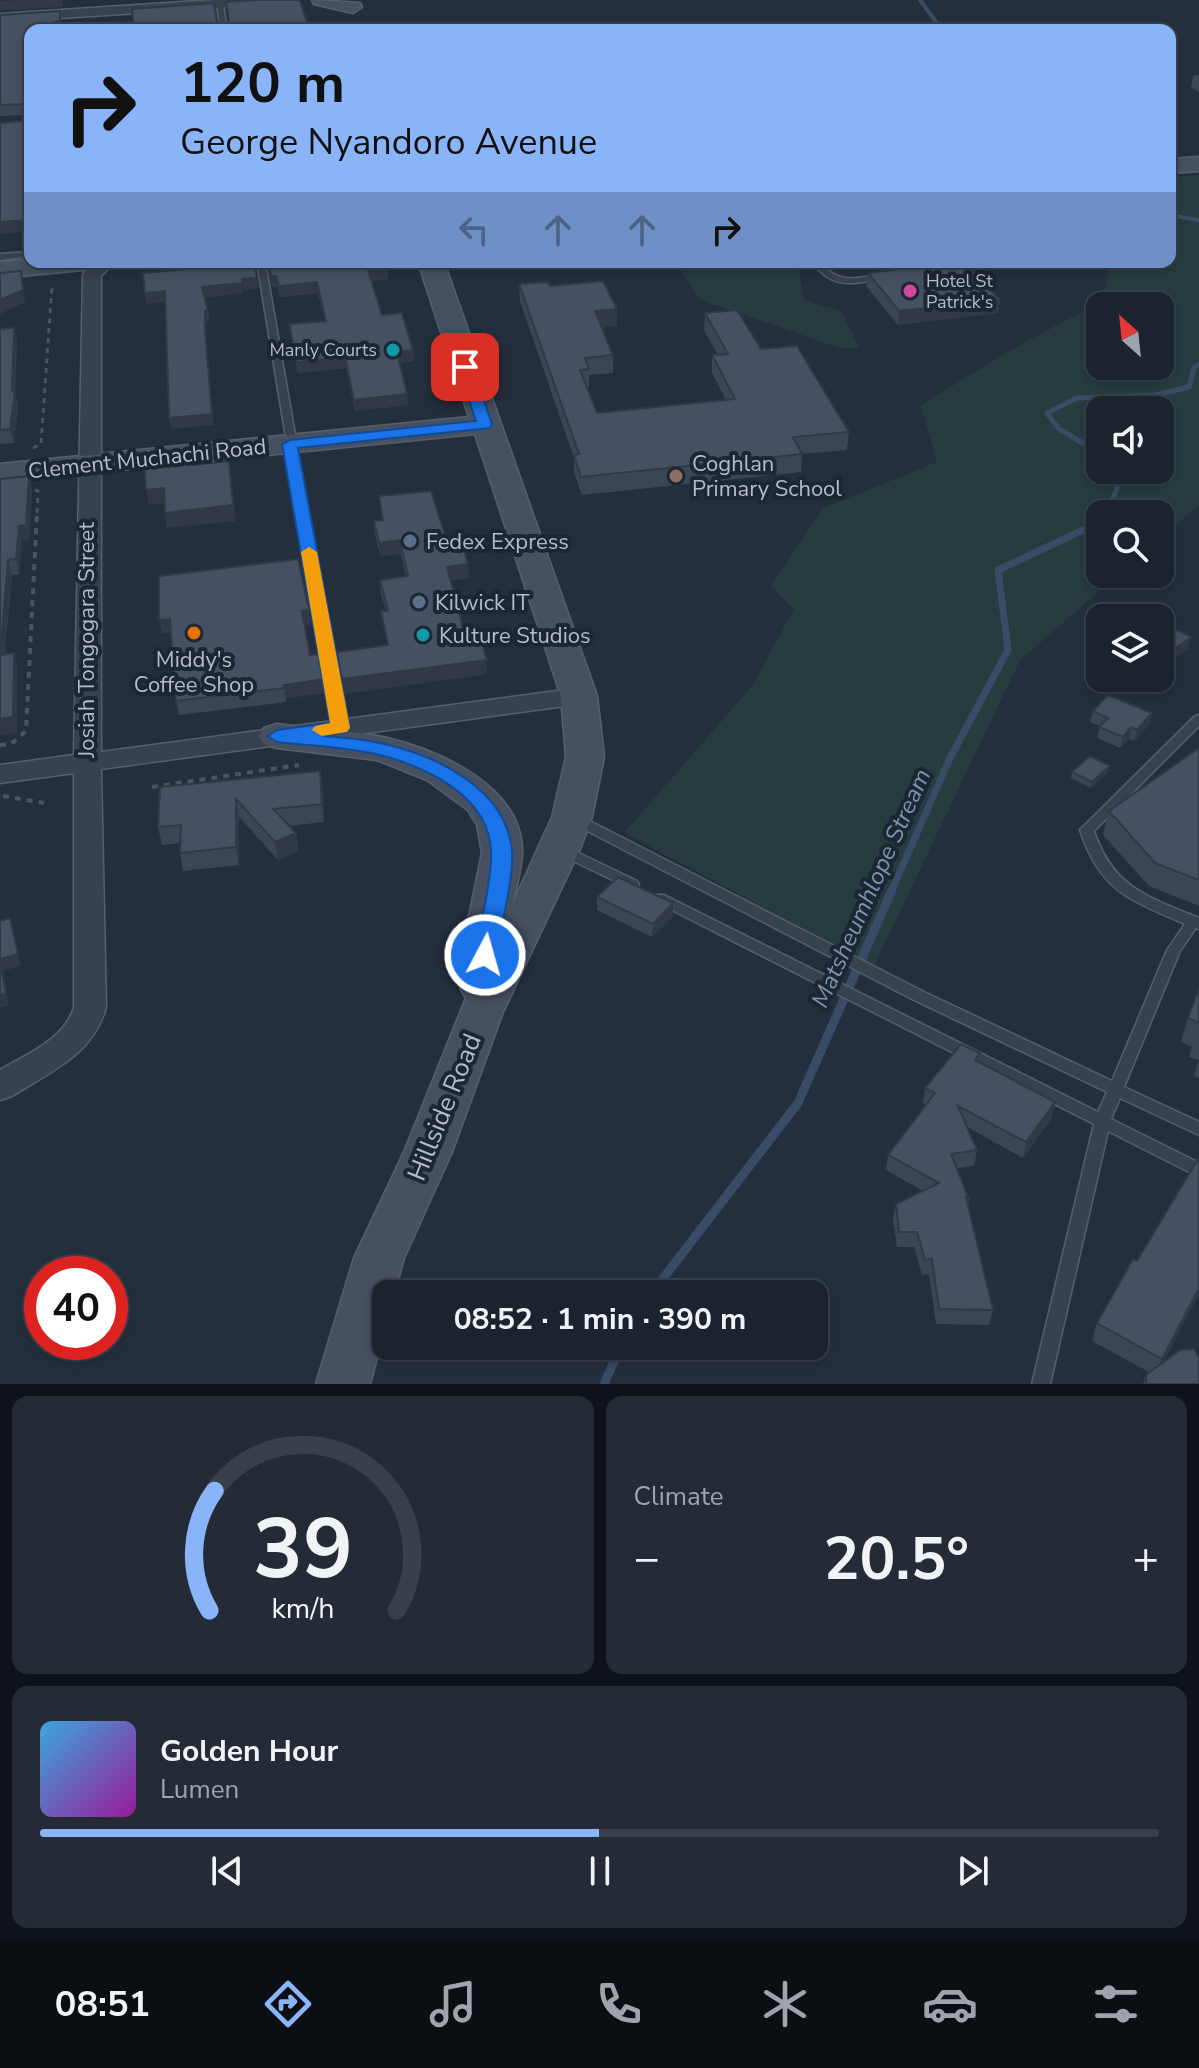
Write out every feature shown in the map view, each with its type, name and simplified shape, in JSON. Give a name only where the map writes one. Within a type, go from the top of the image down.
[{"type":"street","points":[[0,18],[84,6],[275,0]]},
{"type":"street","points":[[321,0],[352,3],[358,24]]},
{"type":"street","points":[[1176,166],[1199,164]]},
{"type":"street","points":[[3,263],[24,263]]},
{"type":"street","name":"Josiah Tongogara Street","points":[[0,1087],[68,1044],[85,1026],[90,1007],[85,762],[88,268]]},
{"type":"street","name":"Hillside Road","points":[[343,1384],[379,1258],[428,1152],[481,1012],[566,833],[585,757],[579,696],[433,268]]},
{"type":"street","name":"Clement Muchachi Road","points":[[12,479],[87,464],[485,424]]},
{"type":"street","points":[[290,750],[340,728],[579,696]]},
{"type":"street","points":[[0,774],[85,762],[290,750],[383,749],[440,771],[482,801],[497,825],[502,853],[488,926],[481,1012]]},
{"type":"lane","points":[[219,2],[223,24]]},
{"type":"lane","points":[[3,263],[24,256]]},
{"type":"lane","points":[[262,268],[340,728]]},
{"type":"lane","points":[[820,268],[827,278],[835,281],[894,275]]},
{"type":"lane","points":[[1041,1384],[1102,1122],[1174,950],[1196,923],[1128,892],[1104,873],[1091,847],[1087,830],[1199,719]]},
{"type":"lane","points":[[566,833],[823,944],[917,995],[1199,1129]]},
{"type":"lane","points":[[566,833],[802,969],[1199,1170]]},
{"type":"path","points":[[26,451],[41,444],[53,285]]},
{"type":"path","points":[[0,745],[11,744],[26,731],[38,491],[12,479]]},
{"type":"path","points":[[152,787],[290,750]]},
{"type":"path","points":[[0,796],[44,803]]},
{"type":"green space","points":[[1199,175],[1199,505],[1174,527],[1174,500],[1086,500],[1086,588],[1103,588],[1020,660],[874,966],[624,833],[752,686],[794,609],[771,586],[823,508],[937,462],[921,406],[1086,310],[1086,380],[1174,380],[1174,292],[1104,292],[1110,268],[1176,268],[1176,177]]},
{"type":"green space","points":[[680,268],[799,268],[804,300],[841,311],[859,347],[843,349],[700,300]]},
{"type":"building","points":[[300,0],[307,24],[226,24],[229,21],[226,2]]},
{"type":"building","points":[[214,3],[217,22],[226,24],[134,24],[132,9]]},
{"type":"building","points":[[60,11],[60,21],[54,24],[24,24],[24,104],[0,105],[0,15]]},
{"type":"building","points":[[24,121],[24,220],[0,222],[0,123]]},
{"type":"building","points":[[199,268],[255,268],[257,278],[242,279],[242,283],[202,287],[208,311],[205,311],[205,330],[212,414],[169,418],[165,291],[145,293],[143,273]]},
{"type":"building","points":[[270,268],[388,268],[368,270],[382,315],[402,313],[413,350],[397,352],[407,394],[354,400],[345,357],[297,362],[289,324],[326,321],[317,282],[279,286],[276,276],[271,276]]},
{"type":"building","points":[[971,268],[1000,300],[899,311],[868,273]]},
{"type":"building","points":[[21,271],[23,290],[0,300],[0,273]]},
{"type":"building","points":[[603,281],[617,309],[595,311],[613,355],[585,358],[589,369],[580,370],[597,413],[735,399],[712,355],[728,354],[705,313],[737,310],[761,349],[797,346],[849,432],[793,437],[802,454],[581,477],[574,455],[579,454],[519,284],[548,282],[550,286]]},
{"type":"building","points":[[14,328],[12,391],[15,391],[10,429],[0,430],[0,329]]},
{"type":"building","points":[[193,458],[193,465],[229,461],[233,505],[165,513],[164,488],[146,490],[144,464]]},
{"type":"building","points":[[29,476],[26,525],[19,526],[16,559],[8,560],[2,634],[2,655],[14,653],[13,717],[0,719],[0,479]]},
{"type":"building","points":[[431,491],[448,545],[462,543],[468,564],[447,567],[465,635],[479,633],[487,660],[342,679],[337,652],[388,645],[381,611],[388,611],[380,580],[408,576],[400,540],[379,543],[374,521],[383,520],[379,496]]},
{"type":"building","points":[[298,559],[309,610],[302,611],[310,655],[319,654],[324,679],[284,685],[284,688],[176,701],[170,619],[159,620],[159,576]]},
{"type":"building","points":[[1174,628],[1191,637],[1174,649]]},
{"type":"building","points":[[1108,695],[1152,713],[1137,730],[1131,727],[1123,737],[1099,727],[1108,718],[1093,711]]},
{"type":"building","points":[[1199,748],[1199,880],[1155,863],[1109,811]]},
{"type":"building","points":[[1090,756],[1110,766],[1092,782],[1072,772]]},
{"type":"building","points":[[320,771],[322,804],[273,809],[296,833],[275,842],[236,799],[236,847],[180,853],[181,825],[158,827],[160,787]]},
{"type":"building","points":[[618,877],[673,903],[653,924],[597,897]]},
{"type":"building","points":[[10,918],[18,954],[0,959],[0,921]]},
{"type":"building","points":[[0,962],[6,994],[0,995]]},
{"type":"building","points":[[1199,989],[1199,1023],[1188,1018]]},
{"type":"building","points":[[961,1044],[980,1053],[975,1060],[1055,1102],[1026,1142],[958,1106],[977,1150],[951,1154],[969,1199],[966,1197],[993,1310],[939,1309],[932,1259],[925,1260],[917,1232],[899,1232],[896,1204],[939,1183],[888,1155],[935,1093],[925,1088]]},
{"type":"building","points":[[1198,1159],[1199,1288],[1162,1359],[1097,1323],[1133,1259],[1137,1261]]},
{"type":"building","points":[[1194,1349],[1199,1358],[1199,1384],[1146,1384],[1146,1375],[1180,1350]]},
{"type":"waterway","name":"Matsheumhlope Stream","points":[[920,0],[938,24]]},
{"type":"waterway","name":"Matsheumhlope Stream","points":[[1176,216],[1199,220]]},
{"type":"waterway","name":"Matsheumhlope Stream","points":[[1130,396],[1156,395],[1189,387],[1194,368],[1199,364]]},
{"type":"waterway","name":"Matsheumhlope Stream","points":[[1086,398],[1077,398],[1047,413],[1059,429],[1086,445]]},
{"type":"waterway","name":"Matsheumhlope Stream","points":[[1112,500],[1119,484]]},
{"type":"waterway","name":"Matsheumhlope Stream","points":[[891,892],[950,758],[1008,650],[998,570],[1086,529]]},
{"type":"waterway","name":"Matsheumhlope Stream","points":[[662,1280],[798,1103],[892,890]]},
{"type":"waterway","name":"Matsheumhlope Stream","points":[[604,1384],[615,1360]]},
{"type":"slow traffic","points":[[309,552],[340,728],[322,730]]},
{"type":"place","name":"Hotel St Patrick's","points":[[910,291]]},
{"type":"place","name":"Manly Courts","points":[[393,350]]},
{"type":"place","name":"Coghlan Primary School","points":[[676,476]]},
{"type":"place","name":"Fedex Express","points":[[410,541]]},
{"type":"place","name":"Kilwick IT","points":[[419,602]]},
{"type":"place","name":"Middy's Coffee Shop","points":[[194,633]]},
{"type":"place","name":"Kulture Studios","points":[[423,635]]},
{"type":"route","points":[[465,367],[485,424],[290,444],[340,728],[277,736],[383,749],[440,771],[482,801],[497,825],[502,853],[485,955]]}]
